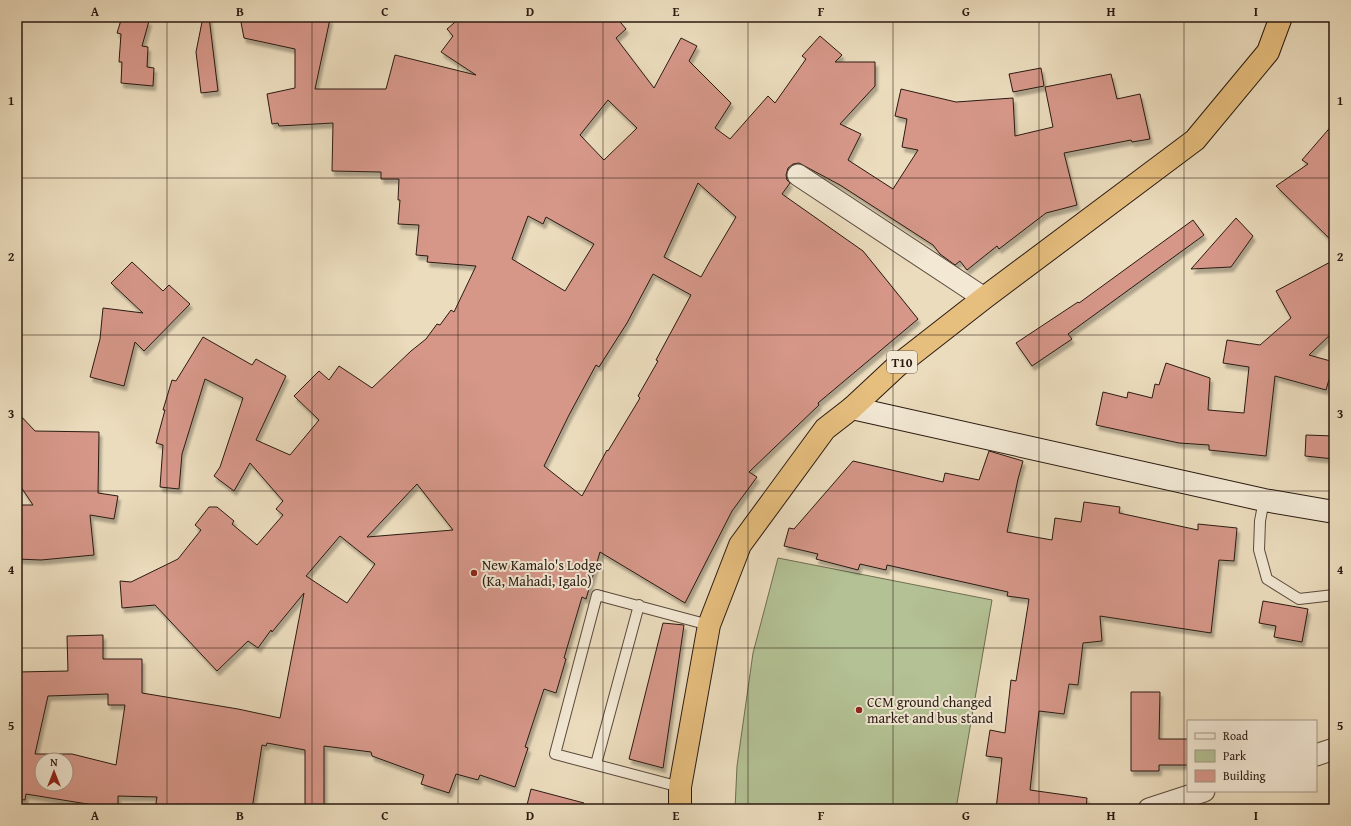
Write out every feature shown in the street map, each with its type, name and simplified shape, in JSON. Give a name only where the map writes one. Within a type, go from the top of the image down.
[{"type":"highway","name":"T10","points":[[680,809],[680,787],[709,625],[740,545],[825,429],[852,408],[897,366],[984,298],[1195,140],[1268,52],[1281,17]]},
{"type":"main road","points":[[852,408],[1264,500],[1334,512]]},
{"type":"street","points":[[798,175],[984,298]]},
{"type":"street","points":[[1317,755],[1334,749]]},
{"type":"street","points":[[1149,809],[1201,792]]},
{"type":"lane","points":[[1264,500],[1260,521],[1259,550],[1268,580],[1299,599],[1334,595]]},
{"type":"lane","points":[[680,787],[555,754],[597,595],[709,625]]},
{"type":"lane","points":[[596,764],[639,606]]},
{"type":"green space","name":"CCM ground changed market and bus stand","points":[[778,558],[992,600],[956,809],[735,809],[737,766],[753,653]]},
{"type":"building","points":[[122,17],[134,17],[149,21],[142,46],[148,47],[147,67],[154,68],[153,86],[121,83],[122,62],[119,62],[121,34],[117,33]]},
{"type":"building","points":[[203,17],[209,17],[218,91],[201,93],[196,52]]},
{"type":"building","points":[[240,17],[319,17],[330,19],[315,89],[386,89],[395,55],[476,75],[441,52],[453,36],[447,29],[461,17],[616,17],[626,29],[616,38],[654,88],[681,38],[697,46],[689,61],[731,103],[715,128],[730,139],[768,96],[775,103],[806,59],[802,56],[820,36],[842,55],[835,62],[875,62],[875,86],[840,124],[861,134],[848,160],[893,189],[918,150],[902,147],[907,119],[895,116],[901,89],[956,102],[1013,98],[1015,136],[1053,127],[1045,87],[1111,74],[1117,99],[1140,94],[1150,139],[1132,142],[1131,140],[1064,153],[1077,205],[1046,213],[999,249],[997,246],[967,270],[960,261],[955,265],[940,254],[933,245],[840,185],[799,163],[793,164],[788,168],[786,175],[787,180],[790,183],[782,194],[863,251],[918,319],[818,403],[819,405],[749,472],[757,477],[732,511],[685,603],[600,552],[586,599],[582,597],[564,658],[566,659],[556,693],[544,689],[525,747],[528,748],[515,787],[480,775],[478,780],[456,774],[449,793],[421,784],[424,775],[372,756],[371,752],[324,746],[324,807],[305,804],[305,750],[267,743],[266,746],[262,745],[252,809],[155,809],[157,797],[118,796],[118,809],[26,794],[25,800],[17,799],[17,672],[68,671],[67,636],[103,635],[103,659],[142,659],[142,693],[238,709],[280,718],[304,593],[272,632],[271,630],[258,648],[248,641],[217,671],[155,605],[122,608],[120,581],[131,582],[178,559],[201,530],[195,525],[209,507],[217,507],[234,521],[232,524],[257,545],[283,515],[276,509],[283,501],[250,463],[234,491],[214,476],[220,467],[243,398],[205,379],[182,454],[179,489],[160,487],[163,445],[156,443],[165,410],[163,410],[172,380],[176,381],[203,337],[252,365],[256,359],[286,376],[256,440],[290,455],[319,420],[294,396],[319,371],[329,380],[339,366],[372,388],[426,339],[437,324],[440,325],[451,310],[454,312],[476,266],[427,262],[428,256],[416,255],[419,225],[398,224],[400,200],[398,200],[399,179],[381,179],[381,172],[332,171],[333,123],[279,126],[278,123],[272,124],[267,94],[295,88],[295,49],[244,38]],"holes":[[[608,100],[637,128],[604,160],[580,135]],[[698,183],[736,217],[701,277],[664,257]],[[528,216],[543,224],[546,217],[594,244],[565,291],[512,259]],[[653,274],[691,295],[656,360],[658,361],[638,396],[640,398],[608,451],[607,450],[582,496],[544,466],[596,365],[599,367],[627,323]],[[417,484],[453,530],[367,537]],[[340,536],[375,564],[347,603],[306,576]],[[108,694],[108,705],[125,705],[116,765],[74,754],[74,792],[34,792],[34,752],[35,752],[48,696]]]},
{"type":"building","points":[[1041,68],[1044,86],[1013,92],[1009,74]]},
{"type":"building","points":[[1334,123],[1334,243],[1276,186],[1308,164],[1302,160]]},
{"type":"building","points":[[1236,218],[1253,236],[1231,267],[1191,269]]},
{"type":"building","points":[[1193,220],[1204,235],[1068,334],[1072,339],[1032,366],[1016,343],[1078,302],[1079,303]]},
{"type":"building","points":[[1334,260],[1334,331],[1309,355],[1334,362],[1326,390],[1275,376],[1266,456],[1209,450],[1209,445],[1179,443],[1096,425],[1103,392],[1127,398],[1128,392],[1152,398],[1155,384],[1159,385],[1166,363],[1210,378],[1208,410],[1244,413],[1249,367],[1223,363],[1227,340],[1260,345],[1291,318],[1276,291]]},
{"type":"building","points":[[132,262],[163,291],[169,285],[190,304],[144,351],[135,342],[124,386],[90,377],[100,339],[103,308],[143,313],[111,283]]},
{"type":"building","points":[[17,412],[35,431],[99,432],[98,493],[118,496],[114,519],[90,515],[94,555],[41,560],[17,559],[17,505],[33,505],[17,481]]},
{"type":"building","points":[[1306,435],[1334,436],[1334,459],[1305,456]]},
{"type":"building","points":[[989,451],[1023,461],[1007,532],[1052,540],[1055,518],[1081,522],[1084,502],[1120,507],[1119,513],[1198,530],[1198,524],[1237,528],[1234,561],[1219,560],[1211,633],[1100,616],[1102,641],[1083,643],[1078,685],[1069,684],[1064,714],[1039,711],[1030,790],[1087,798],[1086,809],[996,809],[1002,758],[986,756],[990,730],[1005,733],[1011,680],[1016,681],[1029,599],[1007,596],[1008,592],[887,565],[886,570],[860,564],[858,570],[816,559],[818,554],[784,546],[789,528],[794,529],[853,461],[943,482],[945,473],[979,480]]},
{"type":"building","points":[[1263,601],[1308,609],[1302,642],[1274,637],[1276,626],[1259,623]]},
{"type":"building","points":[[663,623],[684,625],[663,768],[629,759]]},
{"type":"building","points":[[1131,692],[1160,692],[1159,739],[1187,739],[1187,765],[1159,765],[1159,771],[1131,771]]},
{"type":"building","points":[[531,789],[584,803],[583,809],[526,809]]},
{"type":"place","name":"New Kamalo's Lodge (Ka, Mahadi, Igalo)","points":[[474,573]]},
{"type":"place","name":"CCM ground changed market and bus stand","points":[[859,710]]}]
